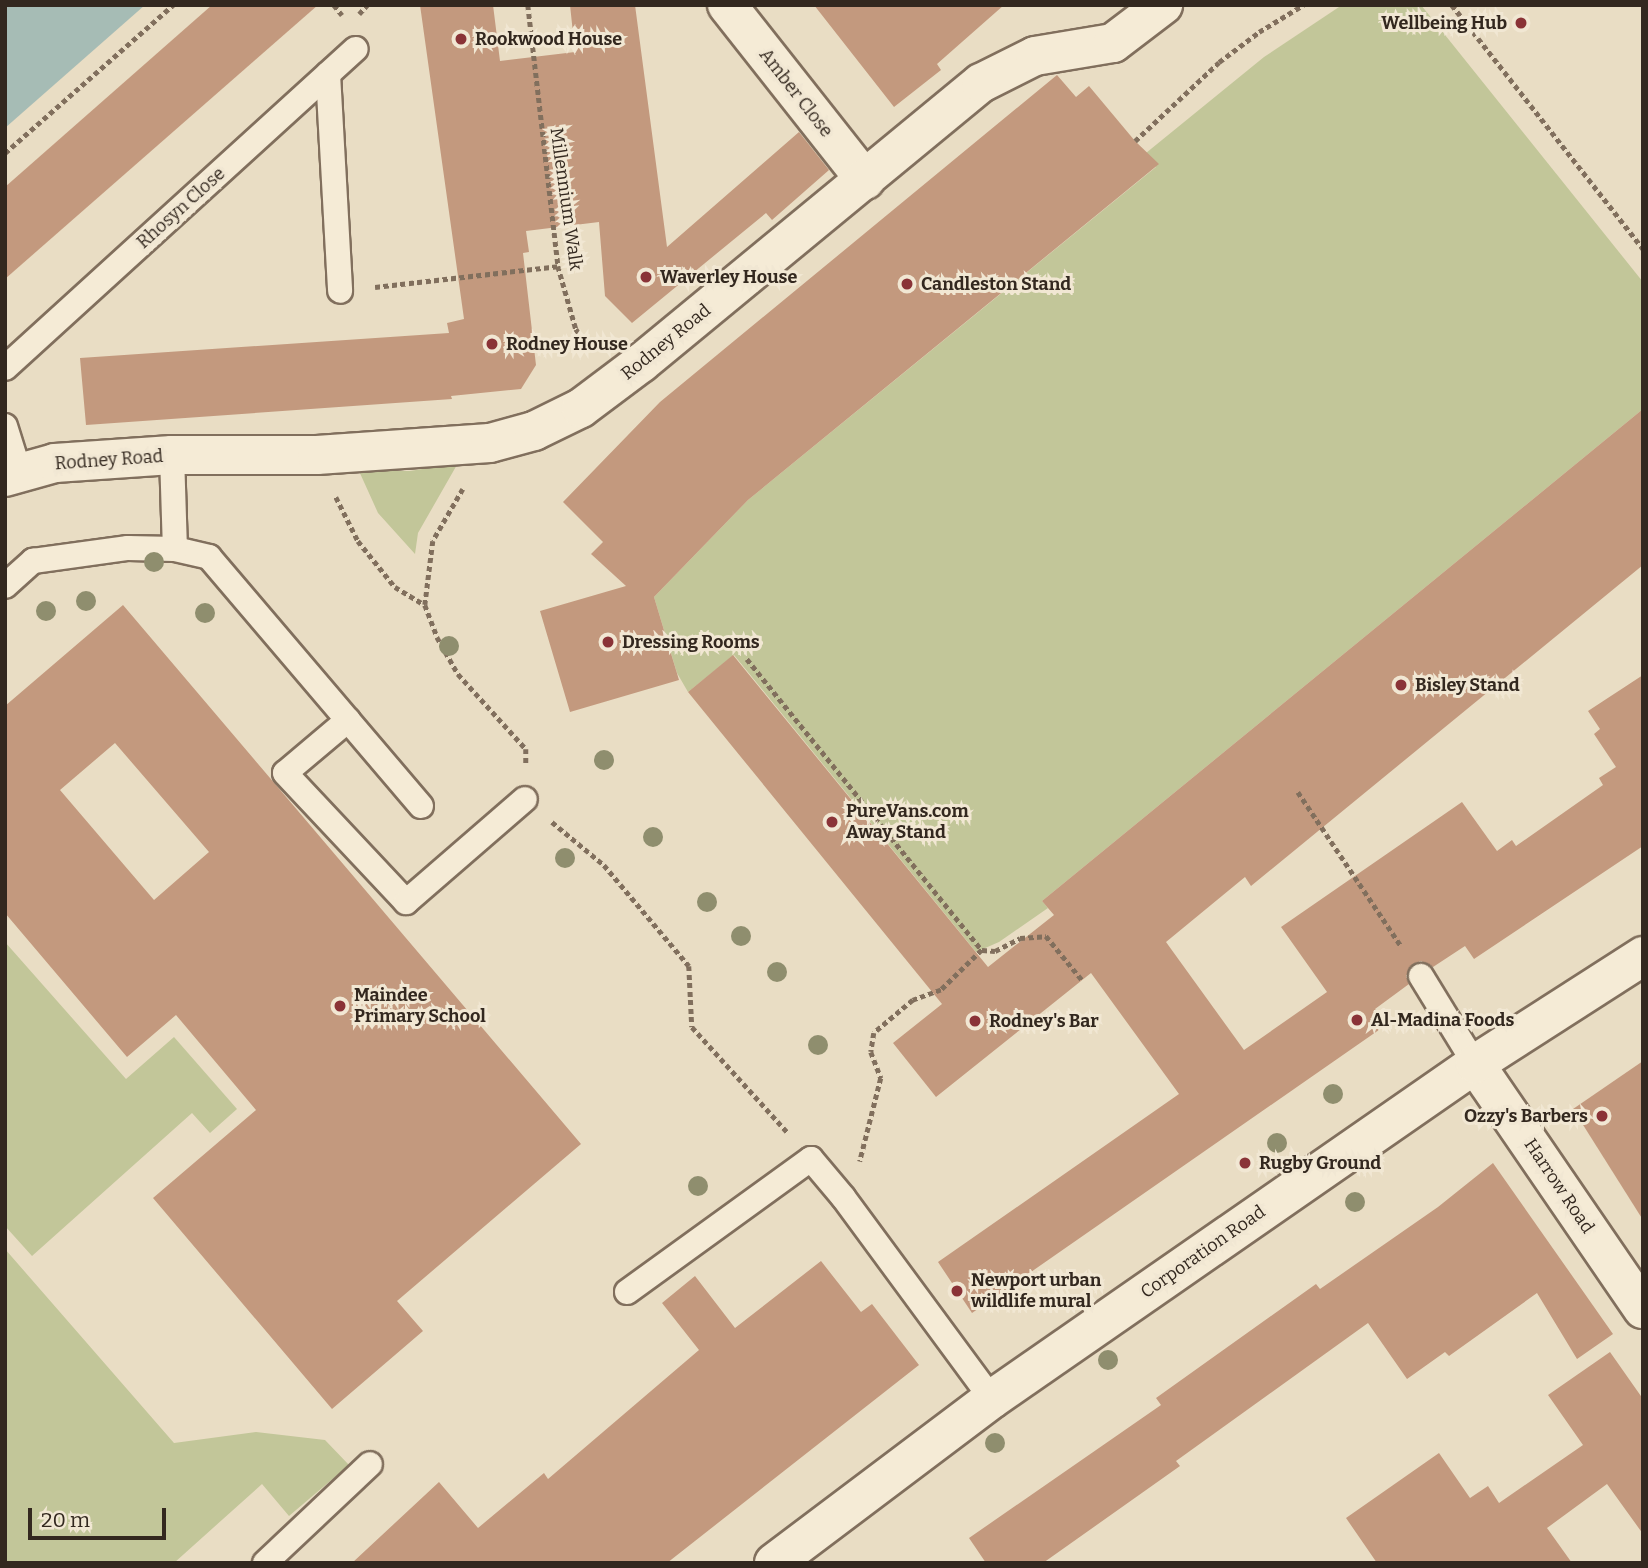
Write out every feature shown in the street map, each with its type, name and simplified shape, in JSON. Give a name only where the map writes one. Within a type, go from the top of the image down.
[{"type":"street","name":"Amber Close","points":[[727,5],[865,180]]},
{"type":"street","name":"Rodney Road","points":[[12,474],[54,463],[172,455],[317,455],[490,443],[534,431],[581,408],[614,384],[981,83],[1035,55],[1113,43],[1163,5]]},
{"type":"street","name":"Corporation Road","points":[[774,1563],[992,1399],[1475,1064],[1643,956]]},
{"type":"street","name":"Harrow Road","points":[[1475,1064],[1643,1309]]},
{"type":"lane","name":"Rhosyn Close","points":[[5,368],[356,49]]},
{"type":"lane","points":[[328,74],[340,291]]},
{"type":"lane","points":[[5,426],[12,474]]},
{"type":"lane","points":[[172,455],[175,549]]},
{"type":"lane","points":[[5,586],[33,561],[128,548],[175,549],[209,557],[421,806]]},
{"type":"lane","points":[[348,720],[285,773],[406,902],[525,799]]},
{"type":"lane","points":[[1420,976],[1475,1064]]},
{"type":"lane","points":[[626,1292],[811,1159],[843,1197],[992,1399]]},
{"type":"lane","points":[[265,1563],[370,1464]]},
{"type":"path","points":[[5,153],[173,5]]},
{"type":"path","name":"Millennium Walk","points":[[528,5],[558,266],[576,329],[614,384]]},
{"type":"path","points":[[1135,141],[1219,62],[1259,32],[1303,5]]},
{"type":"path","points":[[1452,5],[1643,249]]},
{"type":"path","points":[[340,291],[558,266]]},
{"type":"path","points":[[490,443],[433,541],[425,605],[438,638],[458,674],[526,749],[525,799],[604,864],[690,966],[692,1027],[811,1159]]},
{"type":"path","points":[[317,455],[358,541],[395,587],[425,605]]},
{"type":"path","points":[[747,659],[982,950],[995,951],[1020,938],[1046,936],[1083,981]]},
{"type":"path","points":[[1298,792],[1420,976]]},
{"type":"path","points":[[843,1197],[862,1156],[881,1077],[871,1052],[874,1033],[913,1000],[941,990],[982,950]]},
{"type":"green space","points":[[1342,5],[1421,5],[1643,282],[1643,409],[1042,901],[1048,908],[999,942],[976,952],[734,655],[688,692],[677,673],[654,597],[748,500],[1156,167],[1146,153],[1264,57]]},
{"type":"green space","points":[[458,463],[418,533],[415,554],[378,513],[359,471],[410,471]]},
{"type":"green space","points":[[5,942],[126,1079],[174,1037],[237,1109],[210,1133],[192,1113],[32,1256],[5,1226]]},
{"type":"green space","points":[[5,1249],[174,1443],[256,1432],[325,1440],[349,1465],[289,1516],[262,1484],[174,1563],[5,1563]]},
{"type":"water","points":[[5,5],[145,5],[5,128]]},
{"type":"building","points":[[212,5],[318,5],[5,279],[5,187]]},
{"type":"building","points":[[420,5],[493,5],[500,61],[575,52],[570,5],[635,5],[667,247],[799,132],[829,170],[772,220],[766,213],[632,323],[605,296],[599,222],[526,231],[529,252],[523,253],[536,365],[521,389],[451,396],[452,399],[86,425],[80,358],[449,333],[447,323],[464,319]]},
{"type":"building","points":[[814,5],[1004,5],[937,64],[941,70],[894,107]]},
{"type":"building","name":"Candleston Stand","points":[[1057,75],[1076,97],[1089,86],[1135,141],[1159,164],[748,500],[654,597],[679,680],[570,712],[540,611],[626,586],[591,554],[603,542],[563,502],[660,402]]},
{"type":"building","points":[[1643,409],[1643,565],[1251,886],[1245,877],[1166,942],[1244,1050],[1327,992],[1281,927],[1462,802],[1497,851],[1512,840],[1516,846],[1603,785],[1599,778],[1616,767],[1594,734],[1600,729],[1588,711],[1643,675],[1643,846],[1474,959],[1465,946],[1433,967],[1421,961],[1413,964],[1406,976],[1409,984],[1375,1009],[1386,1025],[972,1313],[938,1262],[1179,1094],[1091,973],[936,1097],[893,1043],[942,1004],[688,692],[733,655],[988,967],[1054,915],[1042,901]]},
{"type":"building","points":[[123,605],[581,1144],[397,1301],[423,1331],[332,1409],[153,1198],[256,1110],[176,1015],[127,1057],[5,913],[5,706]],"holes":[[[115,743],[209,852],[154,900],[60,790]]]},
{"type":"building","points":[[1643,1061],[1643,1220],[1573,1109]]},
{"type":"building","points":[[1493,1163],[1613,1334],[1577,1359],[1537,1293],[1449,1356],[1445,1352],[1407,1379],[1368,1323],[1176,1461],[1180,1466],[1043,1563],[986,1563],[969,1538],[1161,1405],[1156,1398],[1316,1284],[1320,1289],[1438,1207]]},
{"type":"building","points":[[821,1261],[861,1312],[872,1304],[919,1365],[667,1563],[352,1563],[439,1482],[478,1528],[544,1473],[548,1479],[699,1350],[662,1303],[695,1276],[735,1328]]},
{"type":"building","points":[[1610,1352],[1643,1399],[1643,1534],[1607,1484],[1547,1528],[1572,1563],[1377,1563],[1346,1518],[1439,1453],[1470,1498],[1488,1486],[1499,1503],[1583,1445],[1548,1395]]},
{"type":"place","name":"Wellbeing Hub","points":[[1521,23]]},
{"type":"place","name":"Rookwood House","points":[[461,39]]},
{"type":"place","name":"Waverley House","points":[[646,277]]},
{"type":"place","name":"Candleston Stand","points":[[907,284]]},
{"type":"place","name":"Rodney House","points":[[492,344]]},
{"type":"place","name":"Dressing Rooms","points":[[608,642]]},
{"type":"place","name":"Bisley Stand","points":[[1401,685]]},
{"type":"place","name":"PureVans.com Away Stand","points":[[832,822]]},
{"type":"place","name":"Maindee Primary School","points":[[340,1006]]},
{"type":"place","name":"Al-Madina Foods","points":[[1357,1020]]},
{"type":"place","name":"Rodney's Bar","points":[[975,1021]]},
{"type":"place","name":"Ozzy's Barbers","points":[[1602,1116]]},
{"type":"place","name":"Rugby Ground","points":[[1245,1163]]},
{"type":"place","name":"Newport urban wildlife mural","points":[[957,1291]]}]
